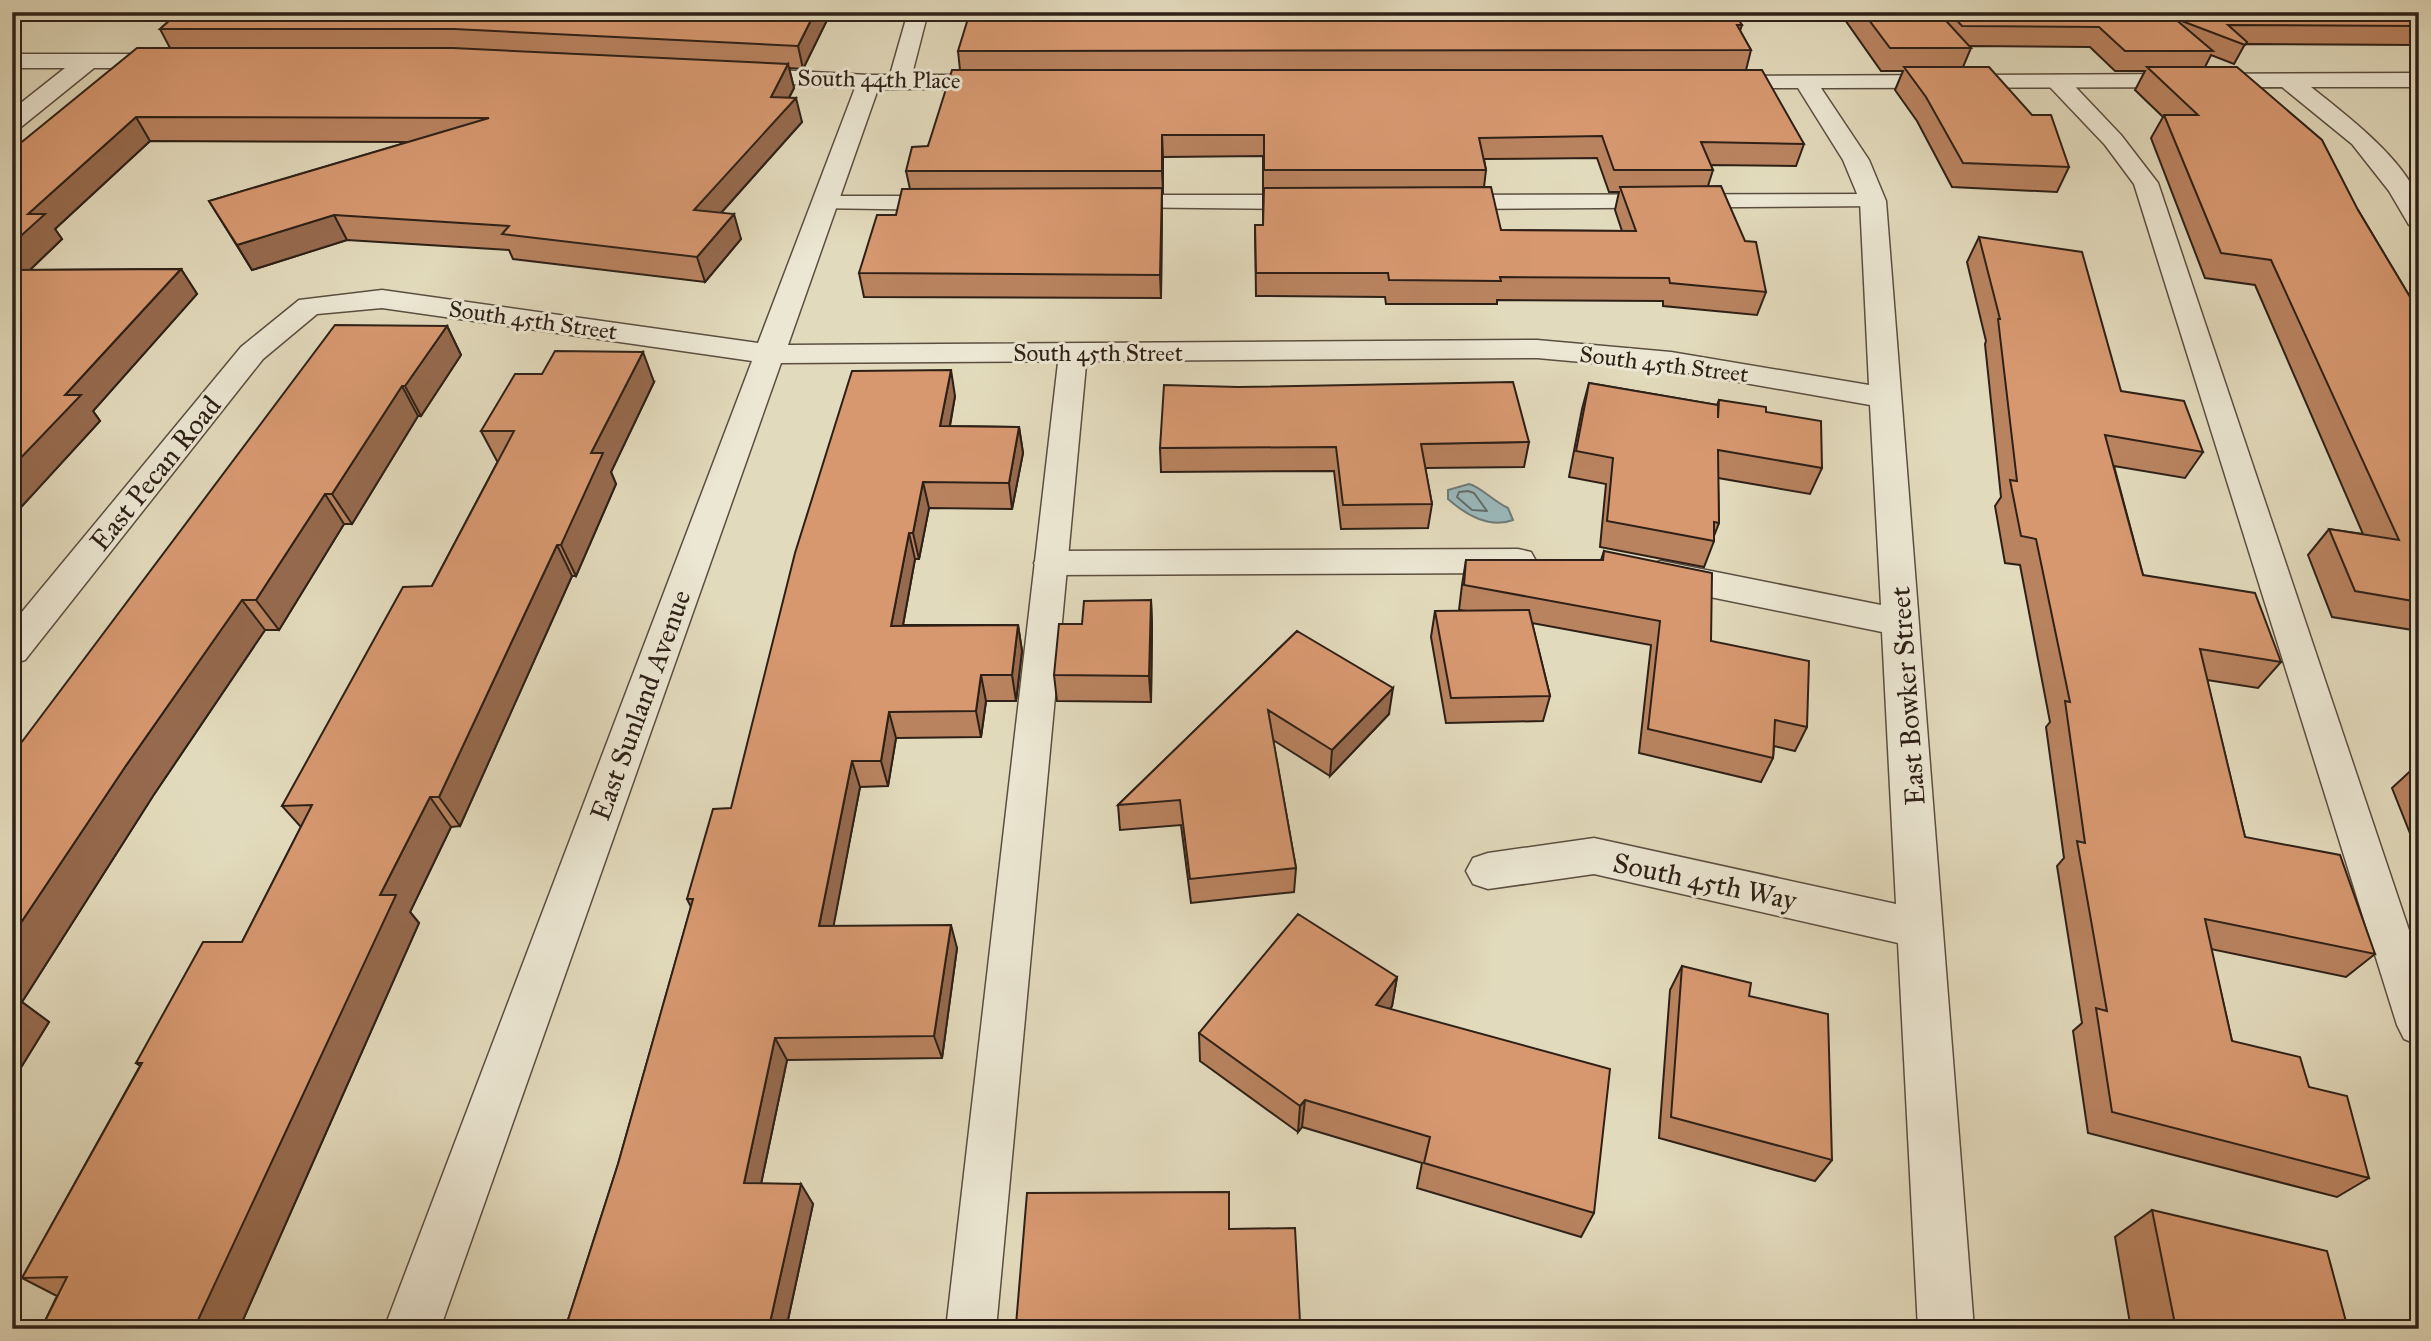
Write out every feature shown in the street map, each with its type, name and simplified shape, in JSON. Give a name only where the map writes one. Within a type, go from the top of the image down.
[{"type":"street","points":[[12,61],[199,61]]},
{"type":"street","points":[[12,122],[88,61]]},
{"type":"street","name":"South 44th Place","points":[[720,74],[884,82],[1025,82]]},
{"type":"street","points":[[2288,80],[2361,139],[2400,188],[2419,219]]},
{"type":"street","points":[[1694,81],[2419,80]]},
{"type":"street","name":"East Bowker Street","points":[[1805,81],[1856,160],[1873,201],[1946,1329]]},
{"type":"street","name":"East Sunland Avenue","points":[[412,1329],[824,203],[884,82]]},
{"type":"street","name":"South 45th Street","points":[[309,306],[383,299],[768,354],[1537,349],[1671,361],[1887,398]]},
{"type":"street","name":"East Pecan Road","points":[[12,650],[252,353],[309,306]]},
{"type":"street","points":[[1052,563],[1558,561]]},
{"type":"street","points":[[1625,566],[1902,623]]},
{"type":"street","name":"South 45th Way","points":[[1488,871],[1594,856],[1922,929]]},
{"type":"lane","points":[[884,82],[918,12]]},
{"type":"lane","points":[[2057,81],[2113,139],[2146,183],[2419,1025]]},
{"type":"lane","points":[[1417,202],[1873,201]]},
{"type":"lane","points":[[824,203],[972,202]]},
{"type":"lane","points":[[1097,202],[1334,202]]},
{"type":"lane","points":[[971,1329],[1073,354]]},
{"type":"water","points":[[1469,484],[1508,508],[1513,520],[1495,523],[1486,521],[1470,515],[1448,499],[1448,490]]},
{"type":"building","points":[[179,12],[815,12],[798,46],[454,29],[160,29]]},
{"type":"building","points":[[970,12],[1734,12],[1742,25],[1737,25],[1751,50],[958,51]]},
{"type":"building","points":[[1863,12],[1938,12],[1971,48],[1890,48]]},
{"type":"building","points":[[1949,12],[2419,12],[2419,26],[2228,25],[2247,42],[2245,45],[2174,18],[2213,51],[2125,51],[2099,27],[1962,26]]},
{"type":"building","points":[[137,48],[453,48],[788,64],[771,97],[796,98],[694,210],[734,214],[697,257],[502,234],[509,226],[334,215],[237,245],[209,201],[489,118],[136,117],[28,214],[45,214],[12,244],[12,150]]},
{"type":"building","points":[[1904,67],[1989,67],[2032,115],[2051,115],[2069,167],[1963,163],[1926,97]]},
{"type":"building","points":[[2147,67],[2237,67],[2322,140],[2358,210],[2419,312],[2419,602],[2355,591],[2329,529],[2399,540],[2271,260],[2221,253],[2164,115],[2198,115]]},
{"type":"building","points":[[952,70],[1762,70],[1804,144],[1701,142],[1713,170],[1614,170],[1602,136],[1479,138],[1486,170],[1264,170],[1264,135],[1162,135],[1162,171],[906,171],[912,147],[928,146]]},
{"type":"building","points":[[1721,186],[1745,241],[1756,242],[1766,292],[1670,283],[1669,278],[1500,277],[1501,281],[1389,280],[1388,273],[1256,273],[1255,225],[1263,225],[1264,188],[1491,187],[1501,230],[1636,231],[1620,187]]},
{"type":"building","points":[[1162,188],[1160,275],[859,273],[877,215],[896,215],[902,189]]},
{"type":"building","points":[[1979,237],[2082,252],[2121,391],[2184,401],[2203,452],[2105,435],[2143,575],[2255,593],[2281,662],[2200,649],[2245,837],[2340,855],[2375,954],[2205,919],[2232,1041],[2300,1057],[2309,1087],[2347,1096],[2369,1178],[2112,1112],[2096,1008],[2107,1011],[2077,841],[2085,843],[2065,701],[2070,702],[2036,539],[2021,536],[2010,480],[2017,481],[2000,319]]},
{"type":"building","points":[[181,269],[65,395],[81,395],[12,467],[12,270]]},
{"type":"building","points":[[335,325],[447,326],[405,386],[402,386],[332,494],[325,494],[256,600],[242,600],[125,767],[12,936],[12,755]]},
{"type":"building","points":[[555,351],[643,352],[591,453],[603,453],[561,545],[557,545],[439,797],[430,797],[380,895],[396,895],[198,1320],[182,1320],[178,1329],[45,1329],[49,1323],[44,1323],[67,1277],[22,1278],[142,1063],[136,1063],[203,942],[242,942],[312,805],[282,806],[403,587],[432,586],[514,431],[481,431],[515,374],[542,374]]},
{"type":"building","points":[[951,370],[940,426],[1019,427],[1009,483],[923,482],[913,533],[909,533],[891,626],[1018,625],[1012,675],[981,675],[976,711],[889,712],[881,761],[852,761],[819,926],[951,925],[934,1036],[775,1038],[744,1183],[801,1184],[769,1327],[567,1323],[618,1164],[693,899],[687,899],[713,809],[731,808],[795,553],[852,371]]},
{"type":"building","points":[[1513,382],[1529,442],[1421,444],[1432,504],[1343,505],[1336,447],[1160,448],[1164,385],[1238,387]]},
{"type":"building","points":[[1589,383],[1718,405],[1718,418],[1719,400],[1766,407],[1766,412],[1821,421],[1822,468],[1718,450],[1719,523],[1714,522],[1714,541],[1607,521],[1613,458],[1576,451]]},
{"type":"building","points":[[1604,551],[1712,573],[1711,641],[1809,661],[1807,727],[1775,720],[1773,758],[1648,729],[1660,621],[1464,585],[1466,560],[1603,560]]},
{"type":"building","points":[[1151,600],[1149,676],[1054,675],[1059,624],[1082,624],[1084,601]]},
{"type":"building","points":[[1529,610],[1550,696],[1451,698],[1435,611]]},
{"type":"building","points":[[1297,631],[1393,688],[1332,750],[1268,710],[1296,868],[1190,879],[1180,800],[1118,805]]},
{"type":"building","points":[[1298,914],[1397,977],[1376,1005],[1610,1069],[1594,1213],[1424,1163],[1430,1137],[1305,1100],[1300,1106],[1199,1033]]},
{"type":"building","points":[[1682,966],[1751,983],[1749,996],[1828,1014],[1832,1160],[1671,1117]]},
{"type":"building","points":[[1229,1192],[1229,1229],[1295,1228],[1300,1322],[1016,1325],[1027,1193]]},
{"type":"building","points":[[2152,1210],[2327,1251],[2348,1329],[2176,1329]]}]
